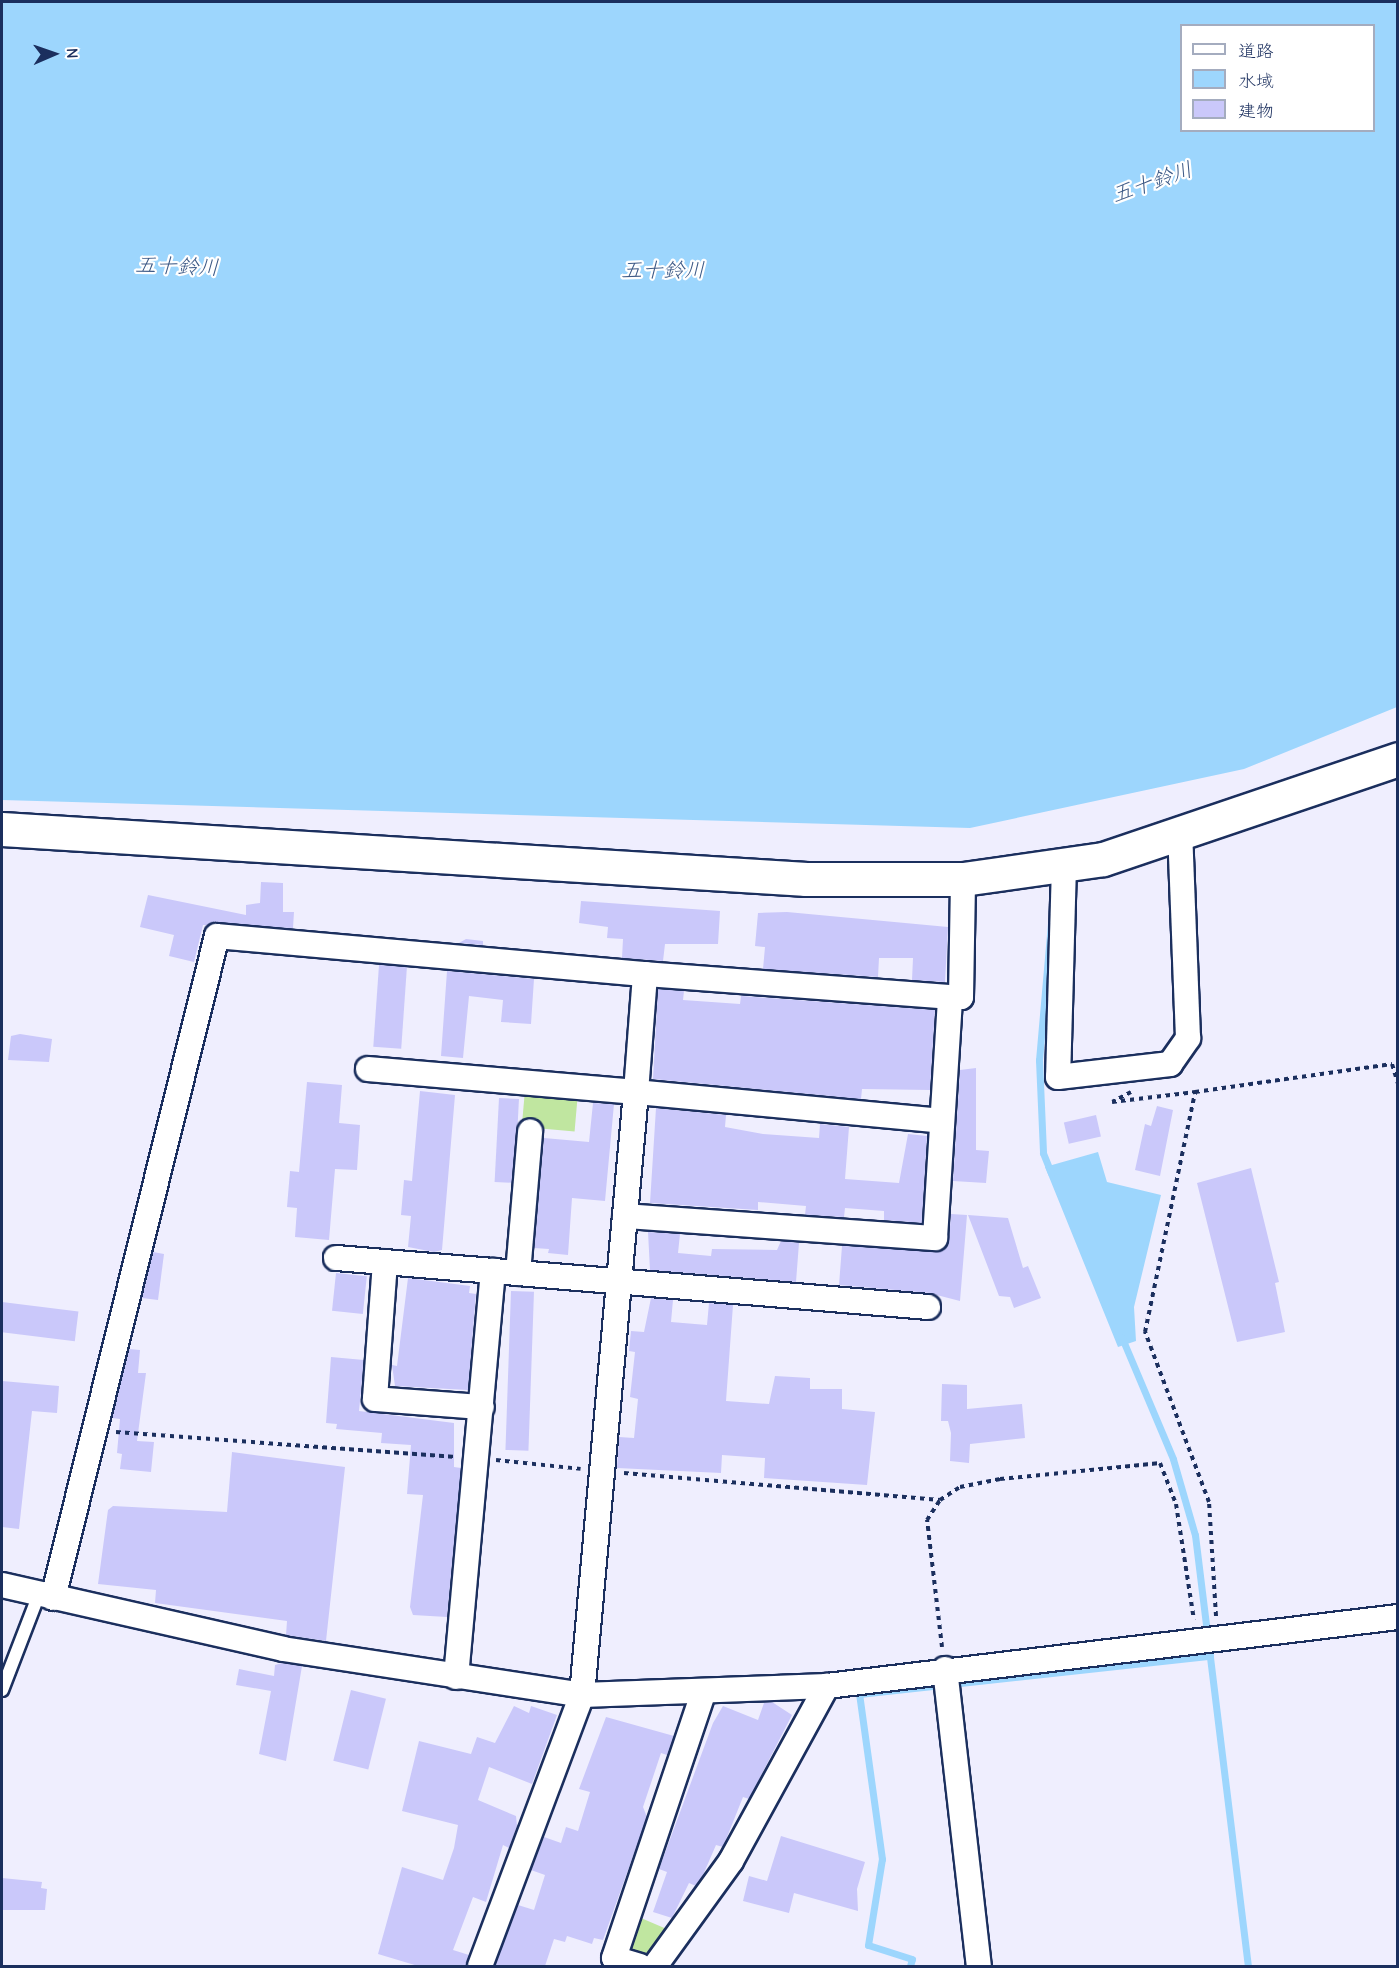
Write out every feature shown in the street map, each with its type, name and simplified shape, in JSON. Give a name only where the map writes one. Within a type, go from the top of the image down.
[{"type":"street","points":[[2,829],[806,879],[963,879],[1103,859],[1398,759]]},
{"type":"street","points":[[1064,865],[1058,1077],[1170,1064],[1188,1038],[1180,833]]},
{"type":"street","points":[[46,1596],[94,1430],[217,936],[645,974],[961,997],[963,879]]},
{"type":"street","points":[[480,1966],[582,1695],[645,974]]},
{"type":"street","points":[[625,1216],[935,1238],[950,997]]},
{"type":"street","points":[[368,1069],[941,1121]]},
{"type":"street","points":[[518,1273],[530,1132]]},
{"type":"street","points":[[336,1258],[928,1307]]},
{"type":"street","points":[[385,1262],[375,1399],[482,1407]]},
{"type":"street","points":[[456,1677],[478,1459],[493,1271]]},
{"type":"street","points":[[2,1585],[283,1649],[582,1695],[703,1694],[827,1686],[945,1669],[1398,1617]]},
{"type":"street","points":[[945,1669],[979,1966]]},
{"type":"street","points":[[655,1966],[731,1861],[827,1686]]},
{"type":"street","points":[[640,1966],[614,1958],[703,1694]]},
{"type":"lane","points":[[2,1690],[46,1596]]},
{"type":"path","points":[[1204,1639],[1209,1503],[1145,1332],[1195,1092],[1392,1064],[1398,1084]]},
{"type":"path","points":[[94,1430],[478,1459],[940,1500]]},
{"type":"path","points":[[945,1669],[927,1521],[940,1500],[960,1487],[1000,1479],[1160,1463],[1176,1504],[1204,1639]]},
{"type":"green space","points":[[525,1090],[578,1095],[575,1131],[522,1127]]},
{"type":"green space","points":[[634,1915],[669,1930],[648,1965],[624,1947]]},
{"type":"water","name":"五十鈴川","points":[[2,2],[1397,2],[1397,707],[1244,769],[970,828],[2,800]]},
{"type":"water","points":[[1098,1152],[1107,1182],[1161,1195],[1134,1307],[1136,1341],[1118,1347],[1045,1167]]},
{"type":"building","points":[[261,882],[283,883],[283,912],[294,912],[293,928],[203,925],[194,962],[169,956],[174,935],[140,927],[148,895],[246,915],[246,905],[260,903]]},
{"type":"building","points":[[581,901],[720,911],[718,944],[665,944],[663,961],[622,958],[623,939],[607,938],[608,927],[579,923]]},
{"type":"building","points":[[787,912],[948,927],[945,982],[912,980],[913,958],[879,958],[878,977],[763,969],[765,947],[755,946],[758,913]]},
{"type":"building","points":[[466,939],[483,941],[483,945],[459,943]]},
{"type":"building","points":[[379,965],[407,967],[401,1049],[373,1047]]},
{"type":"building","points":[[447,971],[534,979],[531,1024],[501,1022],[503,1000],[469,996],[463,1058],[441,1056]]},
{"type":"building","points":[[658,989],[684,991],[683,1000],[740,1004],[741,996],[935,1010],[930,1090],[862,1089],[861,1099],[653,1079]]},
{"type":"building","points":[[20,1034],[52,1039],[49,1062],[8,1060],[11,1036]]},
{"type":"building","points":[[976,1068],[976,1150],[989,1151],[986,1183],[953,1181],[960,1070]]},
{"type":"building","points":[[307,1082],[342,1085],[339,1123],[360,1125],[357,1170],[335,1169],[329,1240],[295,1237],[297,1208],[287,1207],[290,1171],[299,1172]]},
{"type":"building","points":[[420,1091],[455,1095],[442,1250],[434,1252],[408,1247],[411,1216],[401,1215],[404,1180],[412,1181]]},
{"type":"building","points":[[499,1098],[519,1099],[515,1183],[495,1182]]},
{"type":"building","points":[[593,1103],[614,1104],[605,1201],[572,1198],[568,1255],[548,1253],[549,1249],[534,1248],[544,1138],[589,1142]]},
{"type":"building","points":[[1157,1106],[1173,1110],[1160,1176],[1135,1170],[1145,1124],[1151,1126]]},
{"type":"building","points":[[656,1108],[726,1115],[725,1127],[763,1134],[819,1138],[820,1124],[849,1127],[845,1179],[899,1183],[908,1134],[927,1136],[922,1223],[884,1220],[884,1211],[845,1208],[844,1217],[805,1215],[806,1206],[758,1202],[758,1210],[650,1203]]},
{"type":"building","points":[[1096,1115],[1101,1136],[1069,1144],[1064,1122]]},
{"type":"building","points":[[1251,1168],[1279,1282],[1275,1283],[1285,1332],[1237,1342],[1197,1183]]},
{"type":"building","points":[[951,1214],[967,1215],[960,1301],[929,1293],[839,1285],[842,1246],[941,1251],[949,1239]]},
{"type":"building","points":[[968,1215],[1008,1218],[1023,1268],[1028,1266],[1041,1298],[1014,1308],[1010,1297],[999,1296]]},
{"type":"building","points":[[648,1232],[680,1234],[678,1253],[711,1256],[712,1249],[777,1250],[781,1241],[799,1243],[796,1282],[650,1270]]},
{"type":"building","points":[[153,1252],[164,1254],[158,1300],[142,1298]]},
{"type":"building","points":[[336,1273],[367,1276],[363,1314],[332,1311]]},
{"type":"building","points":[[408,1278],[470,1286],[469,1293],[476,1294],[468,1390],[395,1386],[392,1365],[397,1366]]},
{"type":"building","points":[[511,1291],[534,1292],[528,1451],[505,1450]]},
{"type":"building","points":[[651,1298],[673,1300],[671,1322],[707,1325],[709,1303],[733,1305],[726,1401],[769,1404],[775,1376],[810,1378],[810,1389],[842,1389],[842,1409],[875,1412],[867,1485],[764,1478],[765,1458],[722,1455],[721,1473],[617,1468],[619,1437],[634,1438],[638,1399],[630,1397],[635,1352],[629,1351],[631,1331],[644,1332]]},
{"type":"building","points":[[2,1302],[78,1311],[75,1341],[2,1332]]},
{"type":"building","points":[[129,1349],[140,1350],[138,1373],[146,1373],[137,1441],[154,1442],[151,1472],[120,1469],[122,1454],[117,1453],[120,1419],[112,1418]]},
{"type":"building","points":[[331,1357],[364,1360],[359,1411],[454,1423],[454,1467],[461,1468],[447,1617],[413,1615],[410,1607],[423,1495],[407,1494],[411,1445],[381,1443],[382,1433],[336,1429],[337,1424],[326,1423]]},
{"type":"building","points":[[2,1381],[59,1386],[57,1413],[32,1411],[19,1529],[2,1527]]},
{"type":"building","points":[[942,1384],[967,1385],[967,1409],[1022,1404],[1025,1438],[970,1444],[969,1463],[950,1461],[951,1433],[948,1421],[941,1421]]},
{"type":"building","points":[[232,1452],[345,1467],[326,1641],[286,1635],[287,1621],[155,1603],[156,1590],[98,1584],[108,1510],[113,1506],[227,1512]]},
{"type":"building","points":[[282,1663],[302,1666],[286,1761],[259,1754],[271,1691],[236,1685],[239,1669],[274,1676],[275,1665]]},
{"type":"building","points":[[351,1690],[386,1699],[368,1770],[333,1761]]},
{"type":"building","points":[[772,1702],[792,1715],[749,1799],[743,1797],[723,1847],[716,1845],[703,1875],[696,1886],[689,1883],[672,1918],[653,1912],[667,1872],[659,1869],[713,1723],[723,1706],[758,1720],[764,1703]]},
{"type":"building","points":[[514,1706],[529,1713],[531,1706],[557,1715],[532,1784],[489,1767],[478,1800],[516,1816],[517,1826],[509,1848],[503,1845],[486,1902],[473,1897],[453,1950],[469,1955],[466,1966],[418,1966],[378,1954],[402,1867],[443,1880],[454,1848],[458,1825],[402,1811],[419,1741],[471,1754],[477,1737],[495,1743]]},
{"type":"building","points":[[606,1717],[674,1736],[667,1755],[661,1753],[643,1807],[647,1817],[603,1940],[594,1938],[592,1944],[567,1936],[565,1942],[554,1939],[545,1966],[495,1966],[518,1905],[534,1910],[545,1875],[531,1870],[544,1837],[561,1843],[566,1827],[578,1831],[590,1792],[579,1789]]},
{"type":"building","points":[[781,1836],[865,1862],[857,1889],[858,1911],[794,1893],[789,1913],[743,1901],[749,1876],[767,1881]]},
{"type":"building","points":[[2,1878],[42,1882],[41,1888],[47,1889],[45,1910],[2,1910]]},
{"type":"waterway","points":[[1051,923],[1039,1060],[1043,1153],[1051,1173]]},
{"type":"waterway","points":[[1122,1338],[1173,1459],[1195,1535],[1248,1966]]},
{"type":"waterway","points":[[910,1966],[912,1959],[868,1945],[882,1859],[859,1694],[1210,1656]]}]
